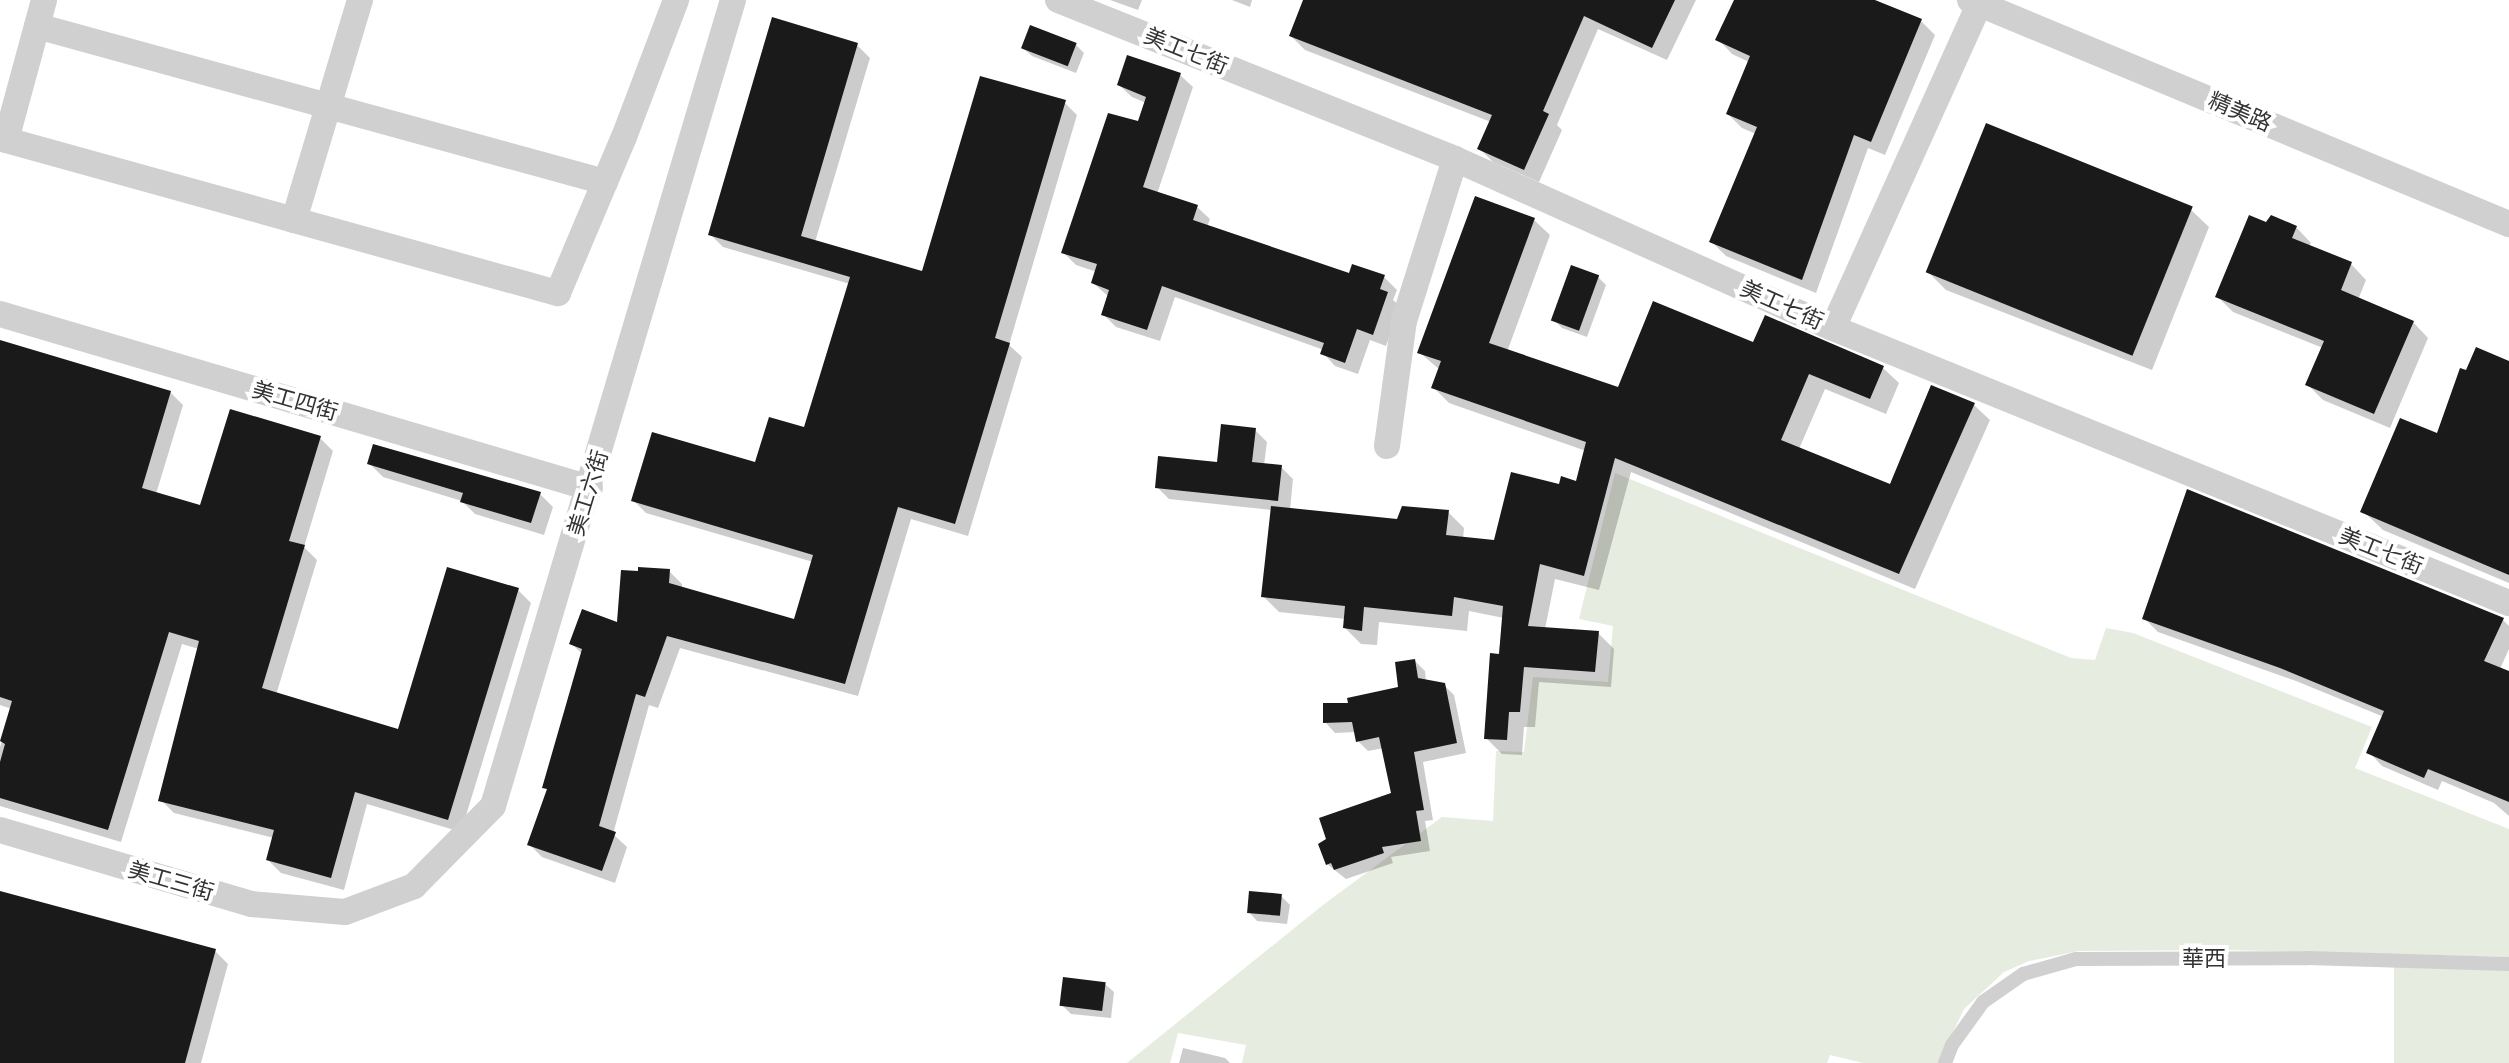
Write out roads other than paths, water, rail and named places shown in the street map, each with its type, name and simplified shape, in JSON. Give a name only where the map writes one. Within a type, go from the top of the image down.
[{"type":"street","points":[[44,0],[6,140],[558,293],[676,0]]},
{"type":"street","points":[[294,220],[360,0]]},
{"type":"street","name":"美工六街","points":[[345,912],[414,886],[493,806],[733,0]]},
{"type":"street","name":"美工七街","points":[[1058,0],[1455,159],[1833,328],[2509,603]]},
{"type":"street","points":[[1833,328],[1975,2]]},
{"type":"street","name":"精美路","points":[[1975,2],[2509,224]]},
{"type":"street","points":[[37,26],[605,182]]},
{"type":"street","points":[[1387,446],[1404,321],[1455,159]]},
{"type":"street","name":"美工四街","points":[[0,314],[590,488]]},
{"type":"street","name":"美工三街","points":[[0,830],[251,904],[345,912]]},
{"type":"lane","name":"華西","points":[[1945,1063],[1952,1045],[1983,1002],[2023,974],[2076,959],[2307,958],[2509,964]]}]
